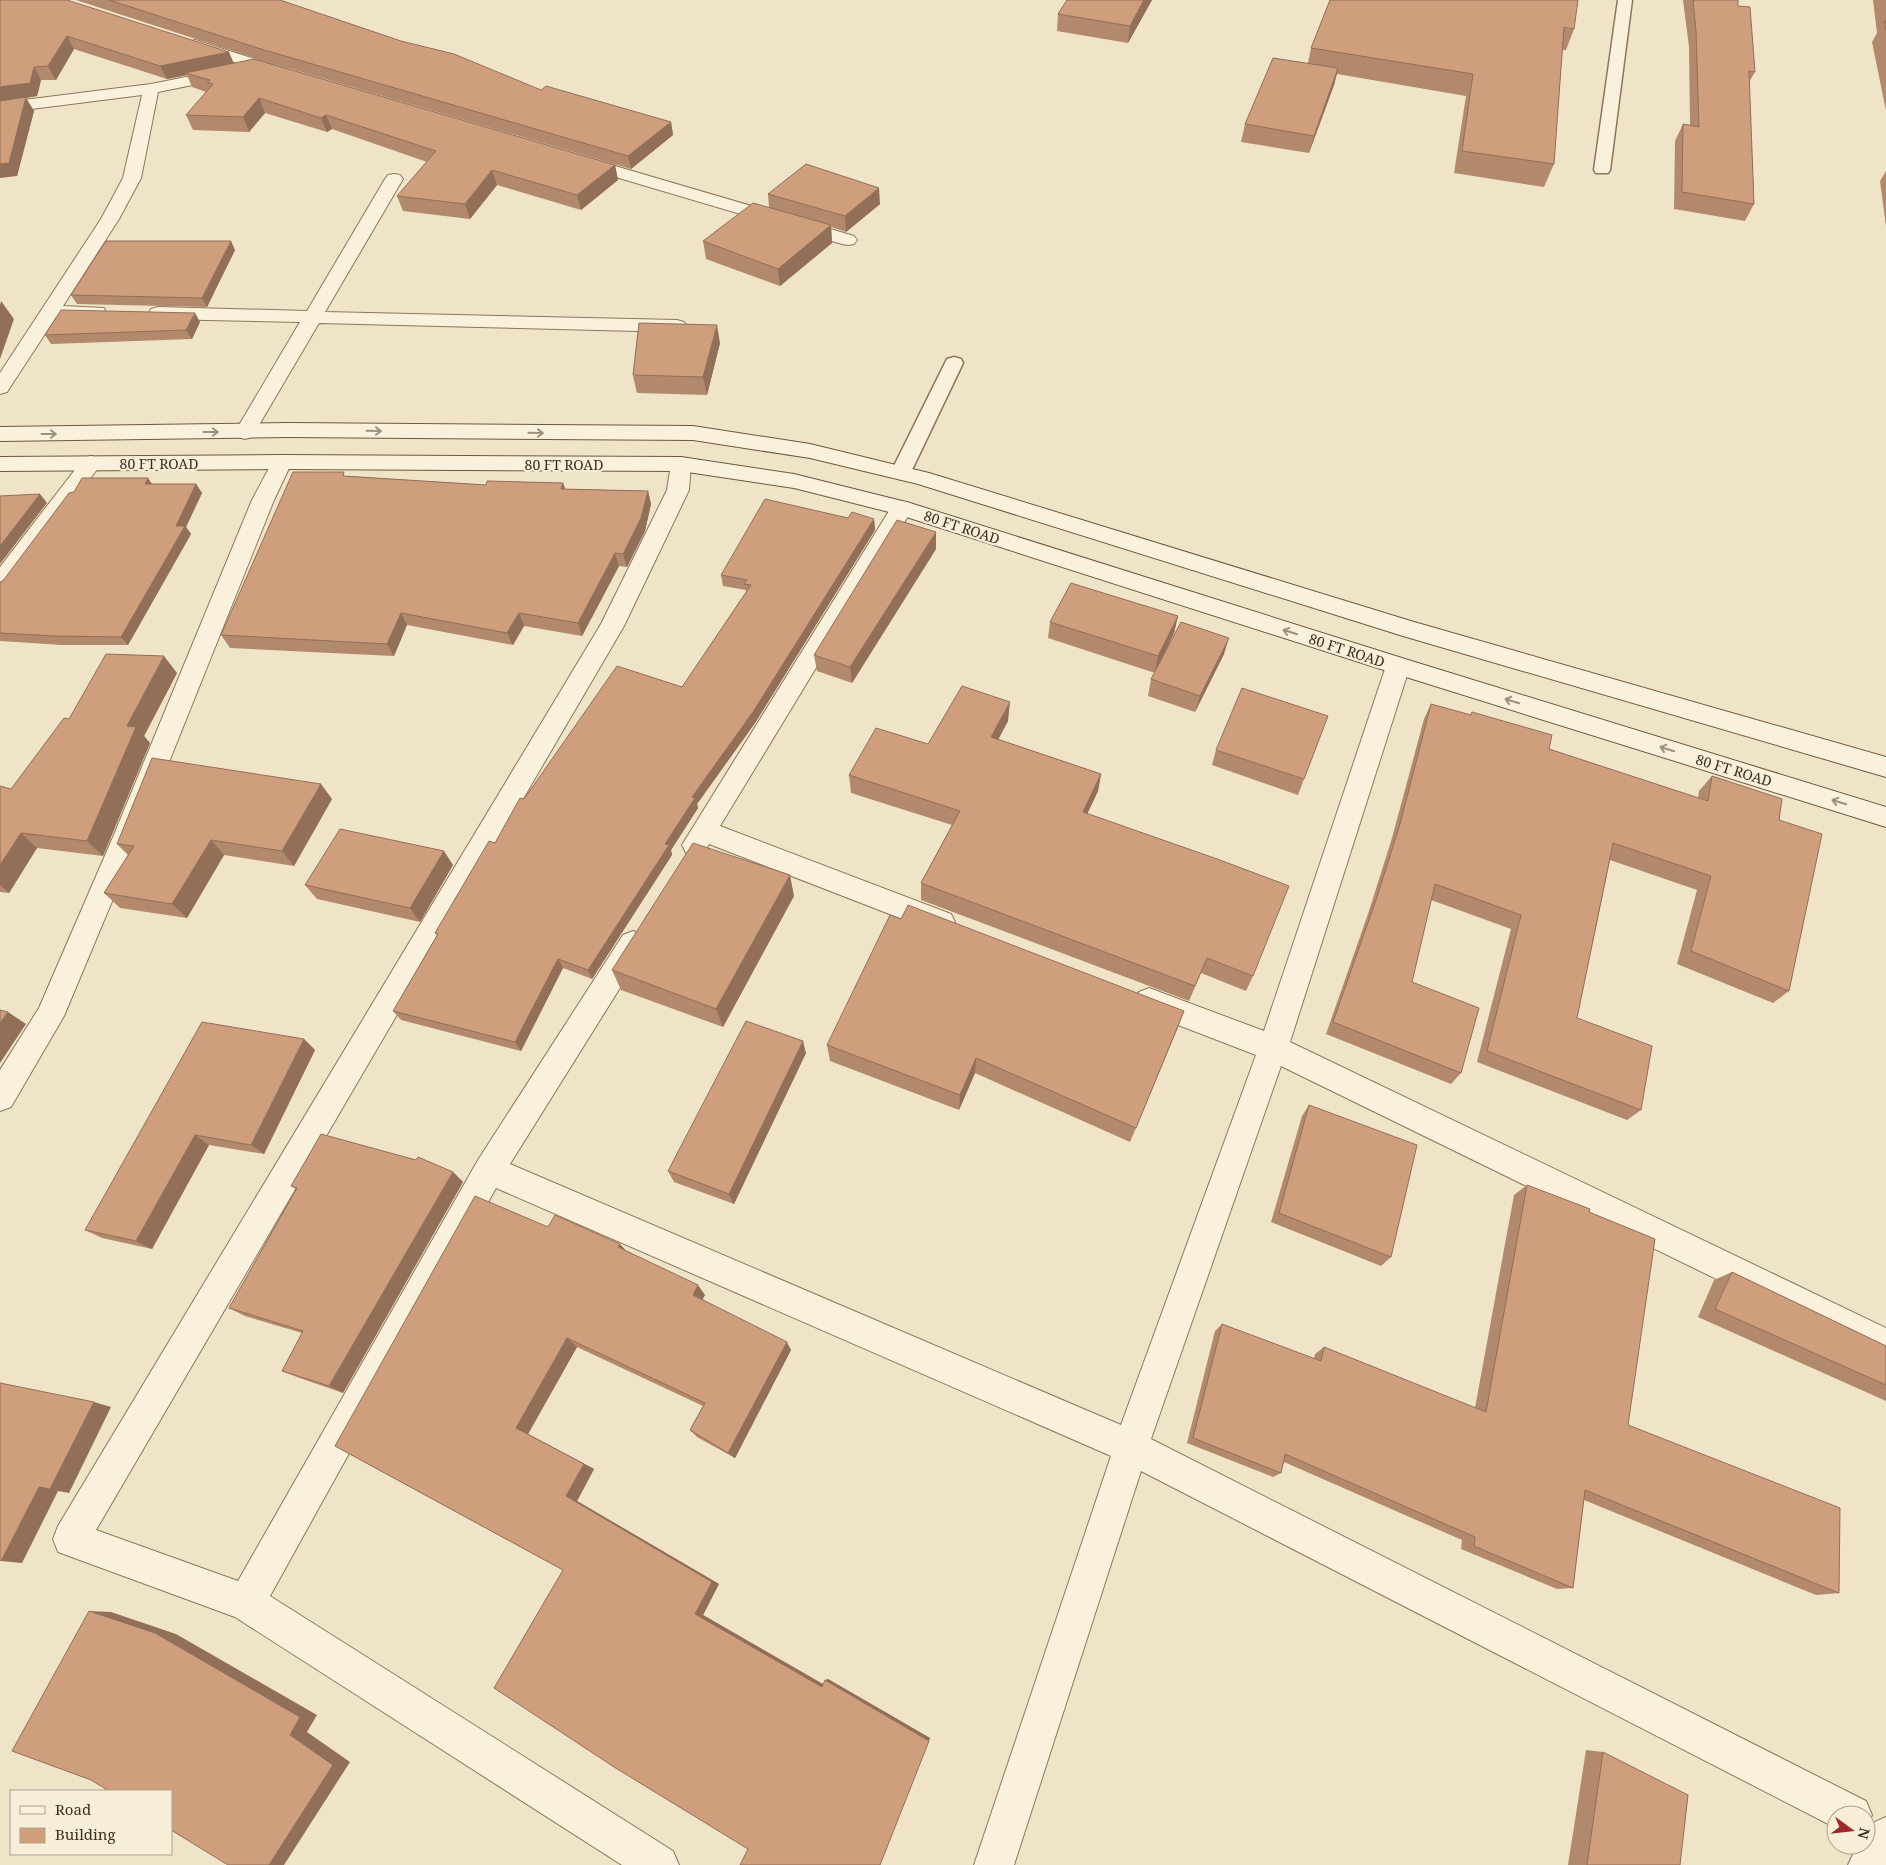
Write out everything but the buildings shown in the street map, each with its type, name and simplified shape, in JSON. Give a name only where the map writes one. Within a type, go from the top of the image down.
[{"type":"street","points":[[177,39],[299,78]]},
{"type":"street","points":[[0,108],[151,89],[261,66]]},
{"type":"street","points":[[0,388],[110,219],[132,178],[151,89]]},
{"type":"street","points":[[564,156],[848,240]]},
{"type":"street","points":[[245,432],[394,180]]},
{"type":"street","points":[[49,311],[118,312]]},
{"type":"street","points":[[137,313],[689,326]]},
{"type":"street","points":[[0,434],[289,430],[693,433],[810,451],[901,472],[1411,630],[1886,767]]},
{"type":"street","points":[[0,1097],[50,1016],[126,837],[256,517],[282,462]]},
{"type":"street","name":"80 FT ROAD","points":[[0,464],[282,462],[681,464],[794,481],[902,508],[1398,666],[1886,817]]},
{"type":"street","points":[[0,584],[91,463]]},
{"type":"street","points":[[659,1865],[246,1602],[71,1539],[612,626],[678,490],[681,464]]},
{"type":"street","points":[[683,864],[902,508]]},
{"type":"street","points":[[1222,610],[1240,576]]},
{"type":"street","points":[[994,1865],[1131,1447],[1273,1048],[1398,666]]},
{"type":"street","points":[[704,831],[965,931]]},
{"type":"street","points":[[246,1602],[489,1170],[646,922]]},
{"type":"street","points":[[1124,991],[1273,1048],[1886,1345]]},
{"type":"street","points":[[489,1170],[1131,1447],[1832,1805]]},
{"type":"street","points":[[1868,1865],[1886,1837]]},
{"type":"lane","points":[[1602,170],[1625,0]]},
{"type":"lane","points":[[901,472],[954,363]]}]
